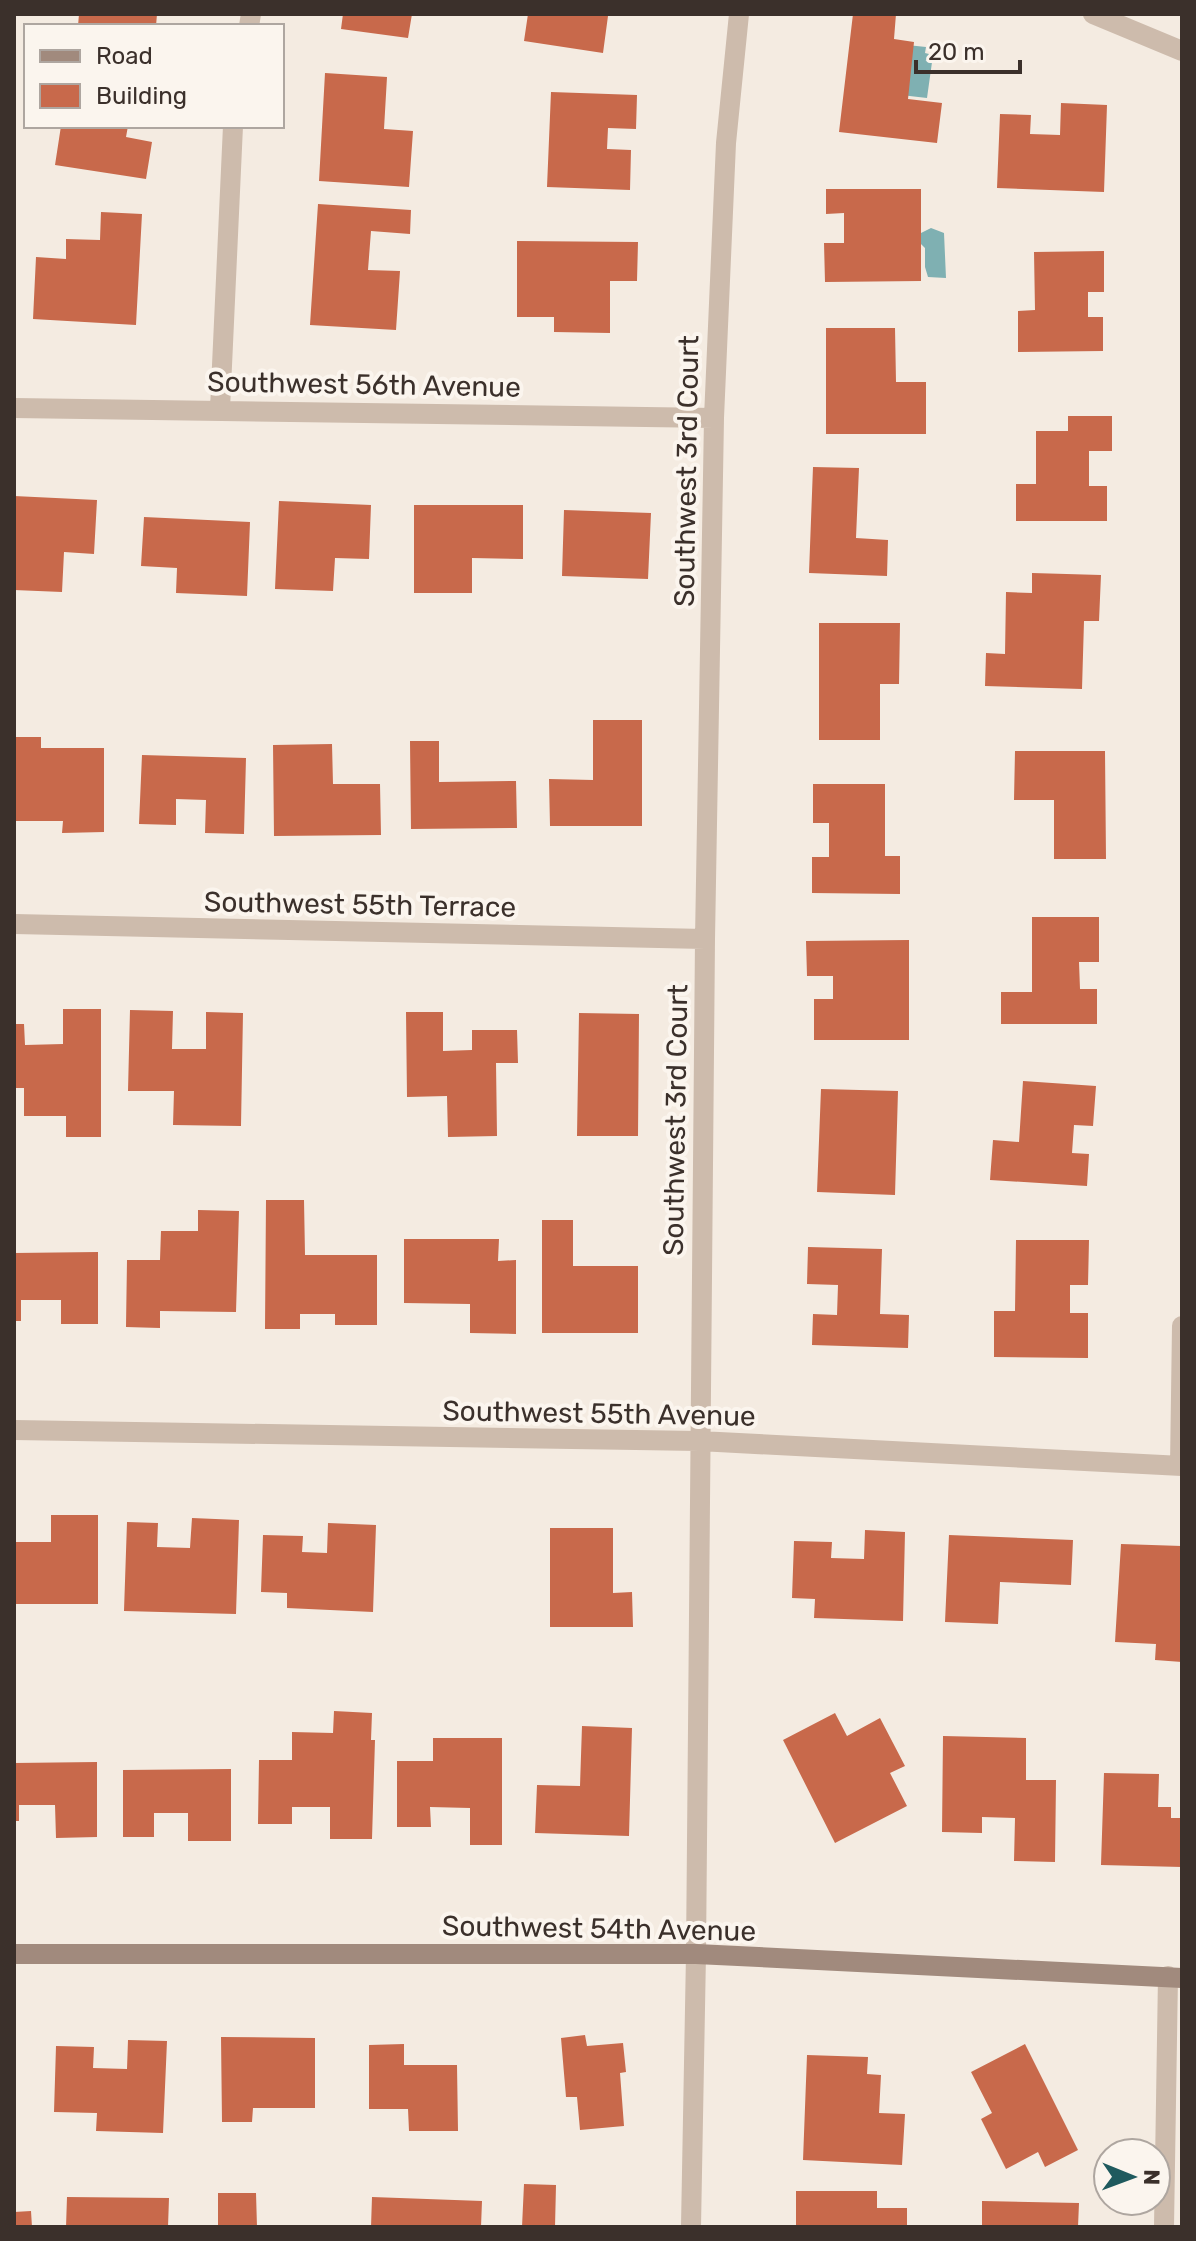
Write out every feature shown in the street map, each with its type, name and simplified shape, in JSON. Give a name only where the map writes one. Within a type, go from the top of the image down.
[{"type":"street","name":"Southwest 3rd Court","points":[[691,2227],[714,418],[726,143],[739,14]]},
{"type":"street","points":[[1093,14],[1182,51]]},
{"type":"street","points":[[220,409],[233,128]]},
{"type":"street","name":"Southwest 56th Avenue","points":[[14,408],[714,418]]},
{"type":"street","name":"Southwest 55th Terrace","points":[[14,924],[705,939]]},
{"type":"street","points":[[1181,1466],[1182,1326]]},
{"type":"street","name":"Southwest 55th Avenue","points":[[14,1430],[699,1441],[1181,1466]]},
{"type":"street","name":"Southwest 54th Avenue","points":[[14,1954],[696,1954],[1175,1977]]},
{"type":"street","points":[[1164,2227],[1175,1977]]},
{"type":"water","points":[[907,45],[926,47],[925,53],[933,55],[927,98],[901,95]]},
{"type":"water","points":[[931,228],[944,233],[946,278],[928,277],[925,267],[925,248],[919,242],[919,234]]},
{"type":"building","points":[[79,14],[157,14],[156,24],[78,24]]},
{"type":"building","points":[[343,14],[412,14],[408,38],[341,29]]},
{"type":"building","points":[[528,14],[608,16],[603,53],[524,41]]},
{"type":"building","points":[[853,14],[896,14],[894,39],[914,42],[908,99],[942,103],[937,143],[839,132]]},
{"type":"building","points":[[325,73],[387,77],[384,129],[413,131],[409,187],[319,181]]},
{"type":"building","points":[[551,92],[637,95],[636,129],[608,128],[607,149],[631,150],[630,190],[547,187]]},
{"type":"building","points":[[1061,103],[1107,105],[1104,192],[997,188],[1000,114],[1031,115],[1030,134],[1060,135]]},
{"type":"building","points":[[61,128],[128,128],[126,137],[152,142],[146,179],[55,165]]},
{"type":"building","points":[[826,189],[921,189],[921,281],[825,282],[824,243],[844,243],[844,213],[826,214]]},
{"type":"building","points":[[318,204],[411,210],[410,234],[371,231],[368,270],[400,271],[396,330],[310,325]]},
{"type":"building","points":[[101,212],[142,214],[136,325],[33,319],[36,257],[66,259],[66,239],[100,240]]},
{"type":"building","points":[[517,241],[638,242],[637,281],[610,281],[610,333],[554,332],[554,317],[517,317]]},
{"type":"building","points":[[1104,251],[1104,292],[1088,292],[1088,317],[1103,317],[1103,351],[1018,352],[1018,311],[1035,310],[1034,252]]},
{"type":"building","points":[[826,328],[895,328],[896,382],[926,382],[926,434],[826,434]]},
{"type":"building","points":[[1068,416],[1112,416],[1112,451],[1089,451],[1089,486],[1107,486],[1107,521],[1016,521],[1016,484],[1036,484],[1036,431],[1068,431]]},
{"type":"building","points":[[813,467],[859,468],[856,538],[888,540],[887,576],[809,573]]},
{"type":"building","points":[[14,496],[97,500],[94,554],[64,552],[62,592],[14,590]]},
{"type":"building","points":[[279,501],[371,505],[369,559],[335,558],[333,591],[275,589]]},
{"type":"building","points":[[414,505],[523,505],[523,559],[472,558],[472,593],[414,593]]},
{"type":"building","points":[[564,510],[651,513],[648,579],[562,576]]},
{"type":"building","points":[[144,517],[250,522],[247,596],[176,593],[177,568],[141,566]]},
{"type":"building","points":[[1032,573],[1101,575],[1099,621],[1084,621],[1082,689],[985,686],[986,653],[1005,654],[1006,592],[1032,593]]},
{"type":"building","points":[[819,623],[900,623],[899,684],[880,684],[880,740],[819,740]]},
{"type":"building","points":[[593,720],[642,720],[642,826],[550,826],[549,779],[593,780]]},
{"type":"building","points":[[14,737],[41,737],[41,748],[104,748],[104,832],[62,833],[63,821],[14,821]]},
{"type":"building","points":[[410,741],[439,741],[439,782],[516,781],[517,828],[411,829]]},
{"type":"building","points":[[332,744],[333,784],[380,784],[381,835],[274,836],[273,745]]},
{"type":"building","points":[[1015,751],[1105,751],[1106,859],[1054,859],[1054,800],[1014,800]]},
{"type":"building","points":[[142,755],[246,758],[244,834],[205,833],[206,800],[176,799],[176,825],[139,824]]},
{"type":"building","points":[[813,784],[885,784],[885,856],[900,856],[900,894],[812,893],[812,857],[829,857],[829,823],[813,823]]},
{"type":"building","points":[[1032,917],[1099,917],[1099,962],[1079,962],[1080,989],[1097,989],[1097,1024],[1001,1024],[1001,992],[1032,992]]},
{"type":"building","points":[[909,940],[909,1040],[814,1040],[814,999],[833,999],[833,976],[807,976],[806,941]]},
{"type":"building","points":[[63,1009],[101,1009],[101,1137],[66,1137],[66,1116],[24,1116],[24,1088],[14,1088],[14,1024],[24,1024],[25,1045],[63,1044]]},
{"type":"building","points":[[130,1010],[173,1011],[172,1049],[206,1049],[206,1012],[243,1013],[241,1126],[173,1125],[174,1091],[128,1091]]},
{"type":"building","points":[[406,1012],[443,1012],[443,1051],[472,1050],[472,1030],[517,1030],[518,1063],[496,1063],[497,1136],[448,1137],[447,1096],[407,1097]]},
{"type":"building","points":[[579,1013],[639,1014],[638,1136],[577,1136]]},
{"type":"building","points":[[1023,1081],[1096,1086],[1093,1126],[1074,1125],[1072,1153],[1089,1154],[1087,1186],[990,1180],[993,1140],[1019,1142]]},
{"type":"building","points":[[821,1089],[898,1091],[895,1195],[817,1192]]},
{"type":"building","points":[[266,1200],[304,1200],[305,1255],[377,1255],[377,1325],[335,1325],[335,1314],[300,1314],[300,1329],[265,1329]]},
{"type":"building","points":[[198,1210],[239,1211],[236,1312],[160,1311],[160,1328],[126,1327],[127,1260],[160,1260],[161,1231],[198,1231]]},
{"type":"building","points":[[542,1220],[573,1220],[573,1266],[638,1266],[638,1333],[542,1333]]},
{"type":"building","points":[[404,1239],[499,1239],[498,1261],[516,1260],[516,1334],[470,1333],[470,1304],[404,1303]]},
{"type":"building","points":[[1016,1240],[1089,1240],[1088,1285],[1070,1285],[1070,1313],[1088,1313],[1088,1358],[994,1357],[994,1311],[1015,1311]]},
{"type":"building","points":[[808,1247],[882,1249],[880,1314],[909,1315],[908,1348],[812,1345],[813,1314],[837,1315],[838,1285],[807,1284]]},
{"type":"building","points":[[98,1252],[98,1324],[61,1324],[61,1300],[21,1300],[21,1321],[14,1321],[14,1253]]},
{"type":"building","points":[[51,1515],[98,1515],[98,1604],[14,1604],[14,1542],[51,1542]]},
{"type":"building","points":[[192,1518],[239,1520],[236,1614],[124,1611],[127,1522],[158,1523],[157,1547],[190,1548]]},
{"type":"building","points":[[328,1523],[376,1525],[373,1612],[287,1608],[287,1593],[261,1592],[263,1535],[303,1536],[302,1552],[327,1553]]},
{"type":"building","points":[[550,1528],[613,1528],[613,1593],[632,1592],[633,1627],[550,1627]]},
{"type":"building","points":[[865,1530],[905,1532],[903,1621],[814,1618],[815,1599],[792,1598],[794,1541],[832,1542],[831,1558],[864,1559]]},
{"type":"building","points":[[949,1535],[1073,1540],[1071,1585],[1000,1582],[998,1624],[945,1622]]},
{"type":"building","points":[[1121,1544],[1182,1546],[1182,1662],[1155,1660],[1156,1644],[1115,1642]]},
{"type":"building","points":[[334,1711],[372,1713],[371,1740],[375,1740],[372,1839],[330,1839],[330,1807],[292,1807],[292,1824],[258,1824],[259,1760],[292,1760],[292,1732],[333,1733]]},
{"type":"building","points":[[835,1713],[847,1736],[880,1718],[905,1766],[890,1773],[907,1806],[835,1843],[783,1740]]},
{"type":"building","points":[[582,1726],[632,1728],[629,1836],[535,1833],[537,1785],[580,1786]]},
{"type":"building","points":[[943,1736],[1026,1738],[1026,1780],[1056,1780],[1055,1862],[1014,1861],[1015,1818],[982,1817],[982,1833],[942,1832]]},
{"type":"building","points":[[433,1738],[502,1738],[502,1845],[470,1845],[470,1808],[430,1807],[431,1827],[397,1827],[397,1761],[433,1761]]},
{"type":"building","points":[[97,1762],[97,1837],[56,1838],[55,1805],[19,1805],[19,1821],[14,1821],[14,1763]]},
{"type":"building","points":[[231,1769],[231,1841],[188,1841],[188,1813],[154,1813],[154,1837],[123,1837],[123,1770]]},
{"type":"building","points":[[1104,1773],[1159,1774],[1158,1807],[1171,1807],[1171,1818],[1182,1818],[1182,1867],[1101,1865]]},
{"type":"building","points":[[585,2035],[587,2046],[623,2043],[626,2072],[620,2073],[624,2126],[580,2130],[577,2097],[566,2097],[561,2038]]},
{"type":"building","points":[[221,2037],[315,2038],[315,2108],[253,2108],[252,2122],[222,2122]]},
{"type":"building","points":[[128,2040],[167,2041],[163,2133],[96,2131],[97,2113],[54,2112],[56,2046],[94,2047],[93,2068],[127,2069]]},
{"type":"building","points":[[404,2044],[404,2065],[457,2065],[458,2131],[409,2131],[408,2109],[369,2109],[369,2045]]},
{"type":"building","points":[[1025,2044],[1078,2150],[1045,2167],[1038,2152],[1006,2169],[981,2119],[992,2113],[971,2072]]},
{"type":"building","points":[[807,2055],[868,2057],[867,2074],[881,2075],[879,2113],[905,2114],[902,2165],[803,2160]]},
{"type":"building","points":[[524,2184],[556,2185],[555,2227],[522,2227]]},
{"type":"building","points":[[796,2191],[877,2191],[877,2208],[907,2208],[907,2227],[796,2227]]},
{"type":"building","points":[[218,2193],[256,2193],[257,2227],[218,2227]]},
{"type":"building","points":[[67,2197],[169,2198],[168,2227],[66,2227]]},
{"type":"building","points":[[372,2197],[482,2201],[481,2227],[371,2227]]},
{"type":"building","points":[[982,2201],[1079,2203],[1078,2227],[982,2227]]},
{"type":"building","points":[[31,2211],[32,2227],[14,2227],[14,2212]]}]
